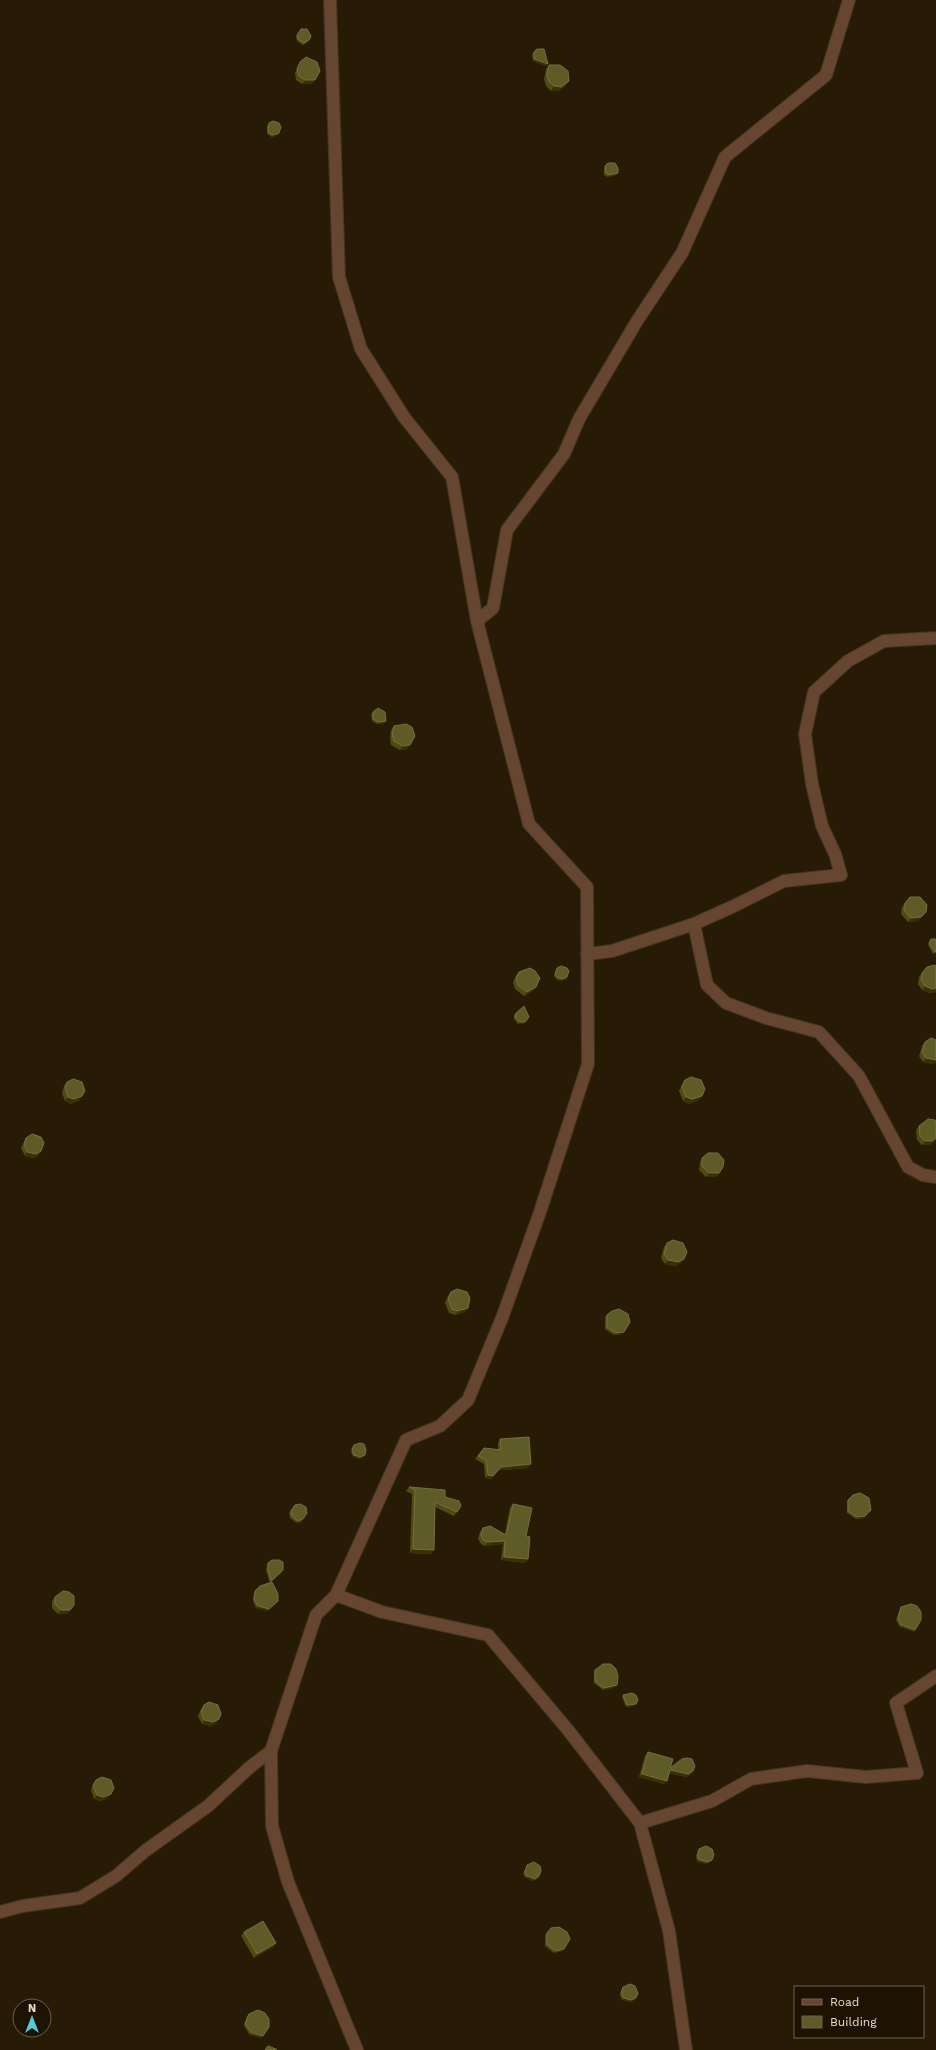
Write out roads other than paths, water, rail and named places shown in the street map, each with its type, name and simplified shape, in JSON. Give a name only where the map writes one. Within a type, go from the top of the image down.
[{"type":"street","points":[[330,0],[339,277],[361,349],[404,417],[452,477],[477,621],[529,824],[587,888],[588,1064],[540,1212],[502,1318],[468,1400],[440,1426],[406,1440],[336,1595],[316,1615],[271,1751],[272,1826],[288,1882],[357,2050]]},
{"type":"street","points":[[477,621],[493,608],[507,530],[564,454],[579,419],[637,321],[682,253],[725,157],[826,75],[849,0]]},
{"type":"street","points":[[587,954],[612,951],[694,924],[784,881],[841,876],[835,854],[822,826],[812,784],[805,734],[814,692],[848,662],[884,641],[936,638]]},
{"type":"street","points":[[694,924],[706,985],[726,1003],[766,1018],[819,1032],[859,1076],[908,1167],[923,1175],[936,1177]]},
{"type":"street","points":[[336,1595],[382,1612],[488,1635],[568,1730],[640,1823],[669,1931],[686,2050]]},
{"type":"street","points":[[640,1823],[712,1801],[751,1779],[807,1771],[866,1777],[917,1773],[896,1703],[936,1676]]},
{"type":"street","points":[[0,1912],[22,1906],[80,1898],[116,1876],[145,1851],[208,1806],[250,1767],[271,1751]]}]
